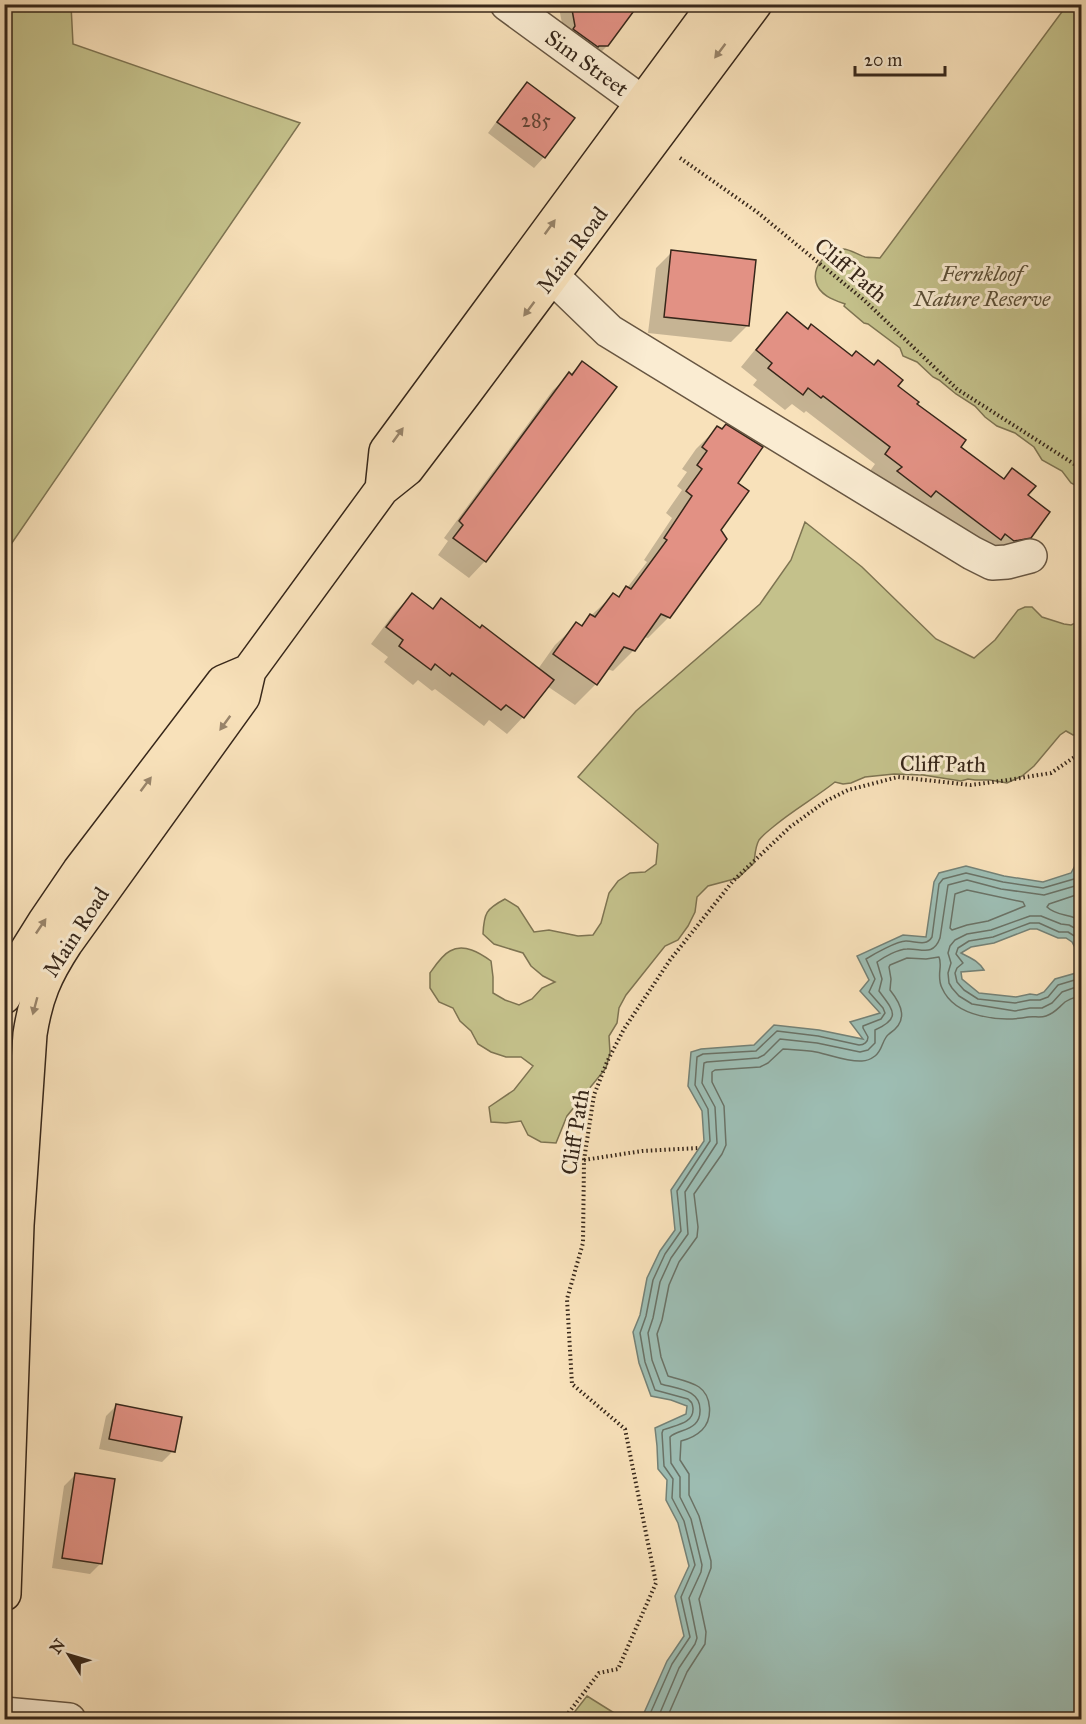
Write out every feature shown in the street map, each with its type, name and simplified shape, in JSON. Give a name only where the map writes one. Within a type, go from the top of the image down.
[{"type":"main road","name":"Main Road","points":[[382,489],[386,451],[715,4]]},
{"type":"main road","name":"Main Road","points":[[4,1594],[17,1225],[30,1034],[40,988],[66,943],[243,697],[249,671],[382,489],[406,469],[553,277],[755,4]]},
{"type":"main road","name":"Main Road","points":[[4,997],[10,980],[31,942],[80,871],[223,682],[249,671]]},
{"type":"lane","name":"Sim Street","points":[[507,4],[642,102],[661,130]]},
{"type":"lane","points":[[526,259],[553,277],[609,331],[972,553],[992,563],[1030,556]]},
{"type":"lane","points":[[4,1714],[69,1719]]},
{"type":"path","name":"Cliff Path","points":[[661,130],[864,300],[957,389],[1082,469]]},
{"type":"path","name":"Cliff Path","points":[[563,1719],[599,1673],[618,1669],[656,1583],[625,1429],[572,1384],[567,1299],[583,1243],[584,1160],[594,1095],[607,1062],[624,1029],[670,960],[734,881],[790,827],[826,801],[848,790],[898,777],[971,785],[1051,773],[1082,752]]},
{"type":"path","points":[[584,1160],[642,1151],[699,1148]]},
{"type":"green space","points":[[5,4],[71,5],[73,44],[300,123],[5,553]]},
{"type":"green space","name":"Fernkloof Nature Reserve","points":[[1067,5],[1082,5],[1081,488],[1071,483],[1062,471],[1042,460],[1034,447],[1015,433],[997,426],[975,406],[933,377],[917,362],[903,356],[900,348],[864,323],[844,306],[845,304],[824,294],[818,287],[815,276],[822,260],[837,250],[846,249],[865,257],[880,258]]},
{"type":"green space","points":[[805,522],[862,567],[936,639],[974,658],[995,640],[1018,610],[1025,607],[1032,607],[1042,617],[1064,624],[1071,625],[1078,622],[1081,617],[1081,734],[1073,735],[1066,731],[1034,766],[1022,776],[1007,783],[894,774],[865,777],[851,783],[835,782],[762,836],[757,845],[754,863],[738,878],[708,886],[697,897],[695,912],[678,940],[665,946],[626,995],[619,1008],[617,1023],[609,1036],[610,1053],[606,1068],[567,1116],[556,1143],[541,1142],[528,1135],[521,1121],[491,1122],[489,1107],[514,1090],[533,1066],[521,1057],[506,1057],[478,1044],[453,1008],[439,1002],[430,988],[430,973],[447,953],[455,949],[466,949],[477,952],[491,961],[493,993],[519,1005],[532,999],[542,988],[555,982],[531,966],[523,953],[494,944],[483,934],[487,912],[505,899],[518,907],[534,932],[549,930],[578,936],[593,935],[601,923],[609,893],[618,881],[630,873],[645,872],[656,864],[658,844],[578,777],[636,711],[760,604],[791,560]]},
{"type":"green space","points":[[587,1696],[619,1716],[616,1719],[569,1719]]},
{"type":"water","points":[[1081,855],[1081,959],[1072,942],[1066,938],[1058,938],[1037,929],[1030,929],[994,943],[971,947],[961,953],[984,970],[961,972],[962,979],[979,993],[1016,997],[1044,992],[1055,979],[1076,973],[1081,968],[1081,1719],[643,1719],[667,1661],[684,1636],[675,1596],[689,1566],[678,1523],[666,1500],[667,1480],[658,1469],[655,1428],[686,1414],[687,1406],[651,1396],[639,1363],[633,1332],[640,1315],[647,1278],[660,1251],[675,1230],[671,1190],[704,1141],[702,1111],[688,1086],[691,1052],[701,1049],[754,1045],[774,1025],[819,1030],[863,1039],[850,1022],[880,1013],[860,991],[869,980],[857,956],[903,935],[926,937],[934,882],[939,873],[966,866],[1004,876],[1043,882],[1071,873]]},
{"type":"building","points":[[571,4],[639,4],[608,46],[598,47],[573,29],[575,26]]},
{"type":"building","points":[[527,82],[575,118],[545,158],[497,122]]},
{"type":"building","points":[[671,250],[756,260],[749,326],[664,317]]},
{"type":"building","points":[[787,312],[808,329],[811,324],[852,356],[856,351],[874,365],[878,360],[903,380],[898,386],[919,402],[917,404],[966,440],[961,447],[1004,479],[1012,468],[1036,486],[1028,495],[1050,512],[1031,538],[1014,541],[1005,534],[1001,540],[936,491],[931,497],[897,471],[902,467],[885,454],[890,447],[823,396],[821,398],[808,388],[803,395],[768,368],[772,363],[756,350]]},
{"type":"building","points":[[582,361],[617,387],[486,562],[453,538],[463,525],[459,521],[569,372],[572,375]]},
{"type":"building","points":[[726,424],[763,447],[738,483],[749,491],[721,530],[727,539],[670,618],[661,614],[635,651],[624,647],[597,685],[553,654],[576,622],[582,626],[590,614],[595,617],[613,593],[619,597],[626,586],[631,589],[667,540],[664,538],[692,496],[686,491],[702,469],[697,465],[707,451],[702,447],[717,426],[722,429]]},
{"type":"building","points":[[412,593],[433,609],[441,598],[480,628],[482,625],[554,680],[524,718],[506,705],[501,710],[452,673],[450,676],[435,664],[431,670],[399,646],[403,640],[386,627]]},
{"type":"building","points":[[116,1404],[182,1417],[175,1452],[109,1439]]},
{"type":"building","points":[[75,1473],[115,1479],[102,1564],[62,1558]]}]
